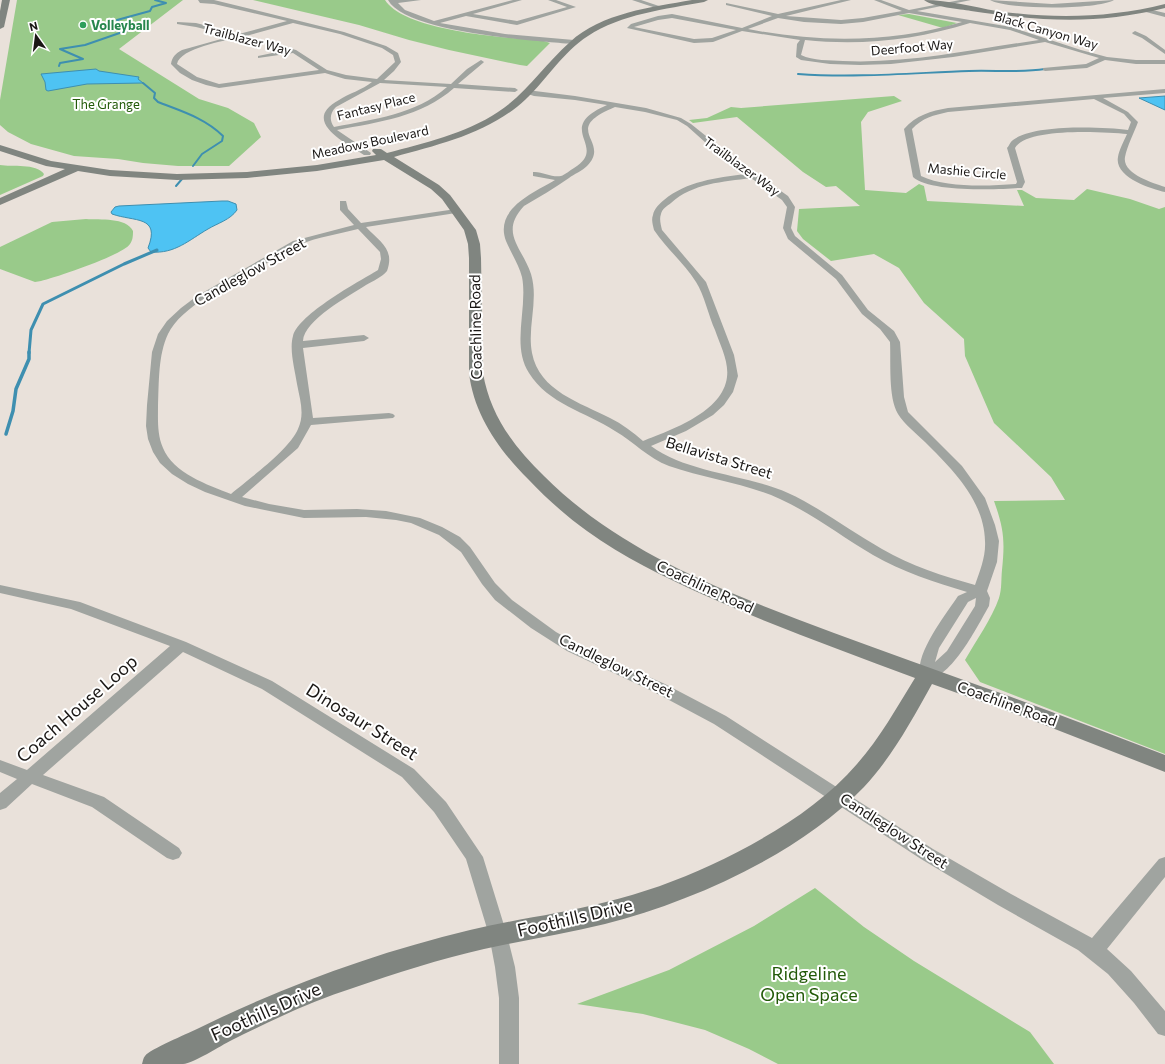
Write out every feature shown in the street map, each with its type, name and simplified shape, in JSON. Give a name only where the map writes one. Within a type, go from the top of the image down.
[{"type":"main road","points":[[0,27],[6,0]]},
{"type":"main road","points":[[543,62],[563,42],[600,22],[656,6],[688,0]]},
{"type":"main road","name":"Meadows Boulevard","points":[[3,144],[86,163],[156,169],[219,170],[375,155],[461,127],[491,112],[514,91],[574,42],[595,30],[618,20],[651,10],[704,0]]},
{"type":"main road","points":[[928,0],[995,13],[1049,18],[1107,17],[1148,11],[1165,6]]},
{"type":"main road","points":[[939,0],[947,4]]},
{"type":"main road","points":[[618,20],[656,6]]},
{"type":"main road","name":"Meadows Boulevard","points":[[3,144],[40,162],[75,168],[148,175],[216,176],[298,170],[438,142],[481,125],[510,108],[528,81]]},
{"type":"main road","name":"Coachline Road","points":[[375,155],[441,192],[470,230],[474,244],[476,373],[478,387],[483,402],[498,433],[521,464],[570,510],[619,544],[676,575],[764,614],[927,675],[1032,712],[1165,764]]},
{"type":"main road","points":[[0,202],[86,163]]},
{"type":"main road","name":"Foothills Drive","points":[[156,1064],[266,1010],[326,985],[377,968],[498,935],[621,909],[670,893],[715,874],[756,853],[797,828],[840,796],[866,769],[891,736],[927,675]]},
{"type":"street","points":[[392,1],[418,0]]},
{"type":"street","points":[[434,23],[519,0]]},
{"type":"street","points":[[466,14],[517,23],[573,7],[551,0]]},
{"type":"street","points":[[635,0],[656,6]]},
{"type":"street","points":[[848,0],[778,16],[742,29],[713,40],[700,42],[630,28],[667,16],[742,29],[767,34],[803,40],[860,40],[889,39],[938,31],[968,22]]},
{"type":"street","name":"Black Canyon Way","points":[[877,0],[908,12],[1010,29],[1077,51],[1104,58],[1139,62],[1165,62]]},
{"type":"street","points":[[738,1],[728,4],[778,16],[841,22],[864,20],[968,0]]},
{"type":"street","points":[[993,0],[1025,6],[1048,6],[1080,5],[1111,0]]},
{"type":"street","points":[[200,1],[214,2],[342,34],[384,47],[398,57],[397,65],[367,89],[343,99],[332,107],[327,118],[336,132],[375,155]]},
{"type":"street","points":[[392,1],[408,13],[434,23],[493,34],[574,42]]},
{"type":"street","points":[[1148,11],[1165,14]]},
{"type":"street","points":[[292,22],[189,49],[178,55],[174,61],[174,64],[182,71],[209,85],[216,86],[229,86],[326,71]]},
{"type":"street","name":"Trailblazer Way","points":[[179,23],[196,25],[277,44],[294,51],[326,71],[345,77],[378,81],[514,91]]},
{"type":"street","points":[[1135,33],[1146,36],[1159,49],[1165,52]]},
{"type":"street","name":"Deerfoot Way","points":[[803,40],[800,44],[798,56],[801,58],[850,63],[930,59],[995,47],[1046,40]]},
{"type":"street","points":[[260,57],[294,51]]},
{"type":"street","points":[[1045,69],[1087,66],[1104,58]]},
{"type":"street","name":"Fantasy Place","points":[[333,129],[388,117],[416,109],[432,101],[452,87],[481,62]]},
{"type":"street","name":"Trailblazer Way","points":[[528,81],[534,94],[575,98],[658,112],[685,122],[717,150],[778,193],[788,202],[791,210],[787,228],[792,237],[833,270],[865,312],[890,333],[896,348],[898,397],[903,413],[958,469],[979,498],[986,512],[992,541],[990,562],[980,591],[983,598],[982,606],[952,655],[943,664],[927,675]]},
{"type":"street","name":"Mashie Circle","points":[[1131,132],[1090,129],[1040,134],[1015,141],[1011,148],[1021,182],[1019,186],[1006,187],[937,184],[922,181],[917,177],[908,129],[920,117],[933,113],[961,109],[1165,91]]},
{"type":"street","points":[[1095,97],[1130,116],[1134,122],[1120,164],[1133,176],[1165,190]]},
{"type":"street","name":"Bellavista Street","points":[[614,105],[599,112],[585,123],[584,131],[591,146],[589,159],[578,169],[563,179],[521,204],[515,210],[507,225],[507,232],[526,274],[529,296],[526,351],[528,361],[539,380],[550,391],[567,402],[614,424],[651,452],[672,463],[746,482],[781,495],[806,507],[898,563],[927,575],[980,591]]},
{"type":"street","points":[[536,174],[563,179]]},
{"type":"street","points":[[642,445],[694,422],[711,411],[729,390],[732,379],[732,367],[729,355],[701,282],[658,230],[656,219],[657,212],[669,199],[685,190],[711,181],[752,175]]},
{"type":"street","points":[[234,498],[294,446],[300,438],[307,422],[308,415],[298,345],[301,329],[314,316],[382,271],[386,258],[384,251],[344,210],[343,203]]},
{"type":"street","name":"Candleglow Street","points":[[456,211],[359,226],[310,239],[285,250],[200,298],[173,320],[162,334],[158,349],[152,426],[153,437],[161,457],[191,481],[214,492],[234,498],[302,514],[320,515],[372,513],[398,516],[423,522],[442,532],[456,541],[469,554],[494,591],[524,616],[574,649],[679,697],[722,721],[840,796],[906,842],[959,874],[1094,950],[1132,985],[1165,1027]]},
{"type":"street","points":[[298,345],[364,338]]},
{"type":"street","points":[[307,422],[389,416]]},
{"type":"street","name":"Dinosaur Street","points":[[0,589],[75,605],[181,645],[268,685],[408,773],[440,807],[474,857],[498,935],[505,968],[509,998],[509,1064]]},
{"type":"street","points":[[927,675],[928,659],[932,648],[963,599],[980,591]]},
{"type":"street","name":"Coach House Loop","points":[[0,803],[181,645]]},
{"type":"street","points":[[0,766],[98,802],[172,853]]},
{"type":"street","points":[[1094,950],[1165,864]]},
{"type":"green space","name":"The Grange","points":[[17,0],[183,0],[119,49],[199,99],[228,108],[254,123],[261,137],[229,166],[178,166],[118,159],[74,156],[31,144],[8,132],[0,125],[0,100]]},
{"type":"green space","points":[[253,0],[385,0],[394,9],[408,17],[443,28],[481,35],[536,39],[550,43],[527,66],[520,65],[449,50],[359,25]]},
{"type":"green space","points":[[909,14],[957,23],[943,28],[898,15]]},
{"type":"green space","points":[[894,96],[902,101],[868,112],[861,122],[865,190],[906,193],[919,184],[924,186],[927,201],[1024,206],[1017,190],[1022,190],[1036,198],[1074,200],[1087,189],[1130,199],[1159,209],[1165,207],[1165,754],[980,682],[965,660],[984,629],[1001,591],[1003,535],[994,501],[1065,500],[1051,477],[994,423],[965,356],[964,339],[924,303],[899,268],[874,254],[831,261],[803,239],[797,231],[799,209],[860,206],[836,186],[826,187],[803,172],[737,117],[693,123],[689,120],[707,118],[731,107],[741,108]]},
{"type":"green space","points":[[0,165],[35,168],[44,174],[43,176],[0,195]]},
{"type":"green space","points":[[86,219],[112,220],[125,223],[133,231],[133,238],[125,249],[115,254],[41,281],[35,282],[0,269],[0,247],[52,222]]},
{"type":"green space","name":"Ridgeline Open Space","points":[[815,888],[864,927],[914,961],[1030,1032],[1054,1064],[778,1064],[749,1049],[705,1030],[643,1014],[577,1004],[669,970],[754,926]]},
{"type":"water","points":[[96,69],[99,71],[139,77],[138,79],[143,83],[87,84],[48,91],[46,90],[45,82],[41,74]]},
{"type":"water","points":[[1165,96],[1165,110],[1139,98]]},
{"type":"water","points":[[228,201],[236,204],[237,210],[231,216],[175,249],[160,252],[151,252],[148,248],[151,230],[148,225],[143,222],[112,214],[111,212],[115,207],[119,206]]},
{"type":"waterway","points":[[59,66],[60,63],[83,59],[60,49],[85,45],[134,28],[135,27],[121,25],[117,20],[150,11],[152,7],[166,3],[155,0]]},
{"type":"waterway","points":[[798,74],[862,75],[969,71],[1026,71],[1045,69]]},
{"type":"waterway","points":[[143,83],[155,93],[154,98],[158,102],[201,120],[223,136],[222,141],[202,154],[193,166]]},
{"type":"waterway","points":[[176,186],[182,179]]},
{"type":"waterway","points":[[29,353],[31,330],[43,304],[124,264],[157,250]]},
{"type":"waterway","points":[[6,434],[13,411],[16,389],[29,359],[29,353]]},
{"type":"place","name":"Volleyball","points":[[83,25]]}]
